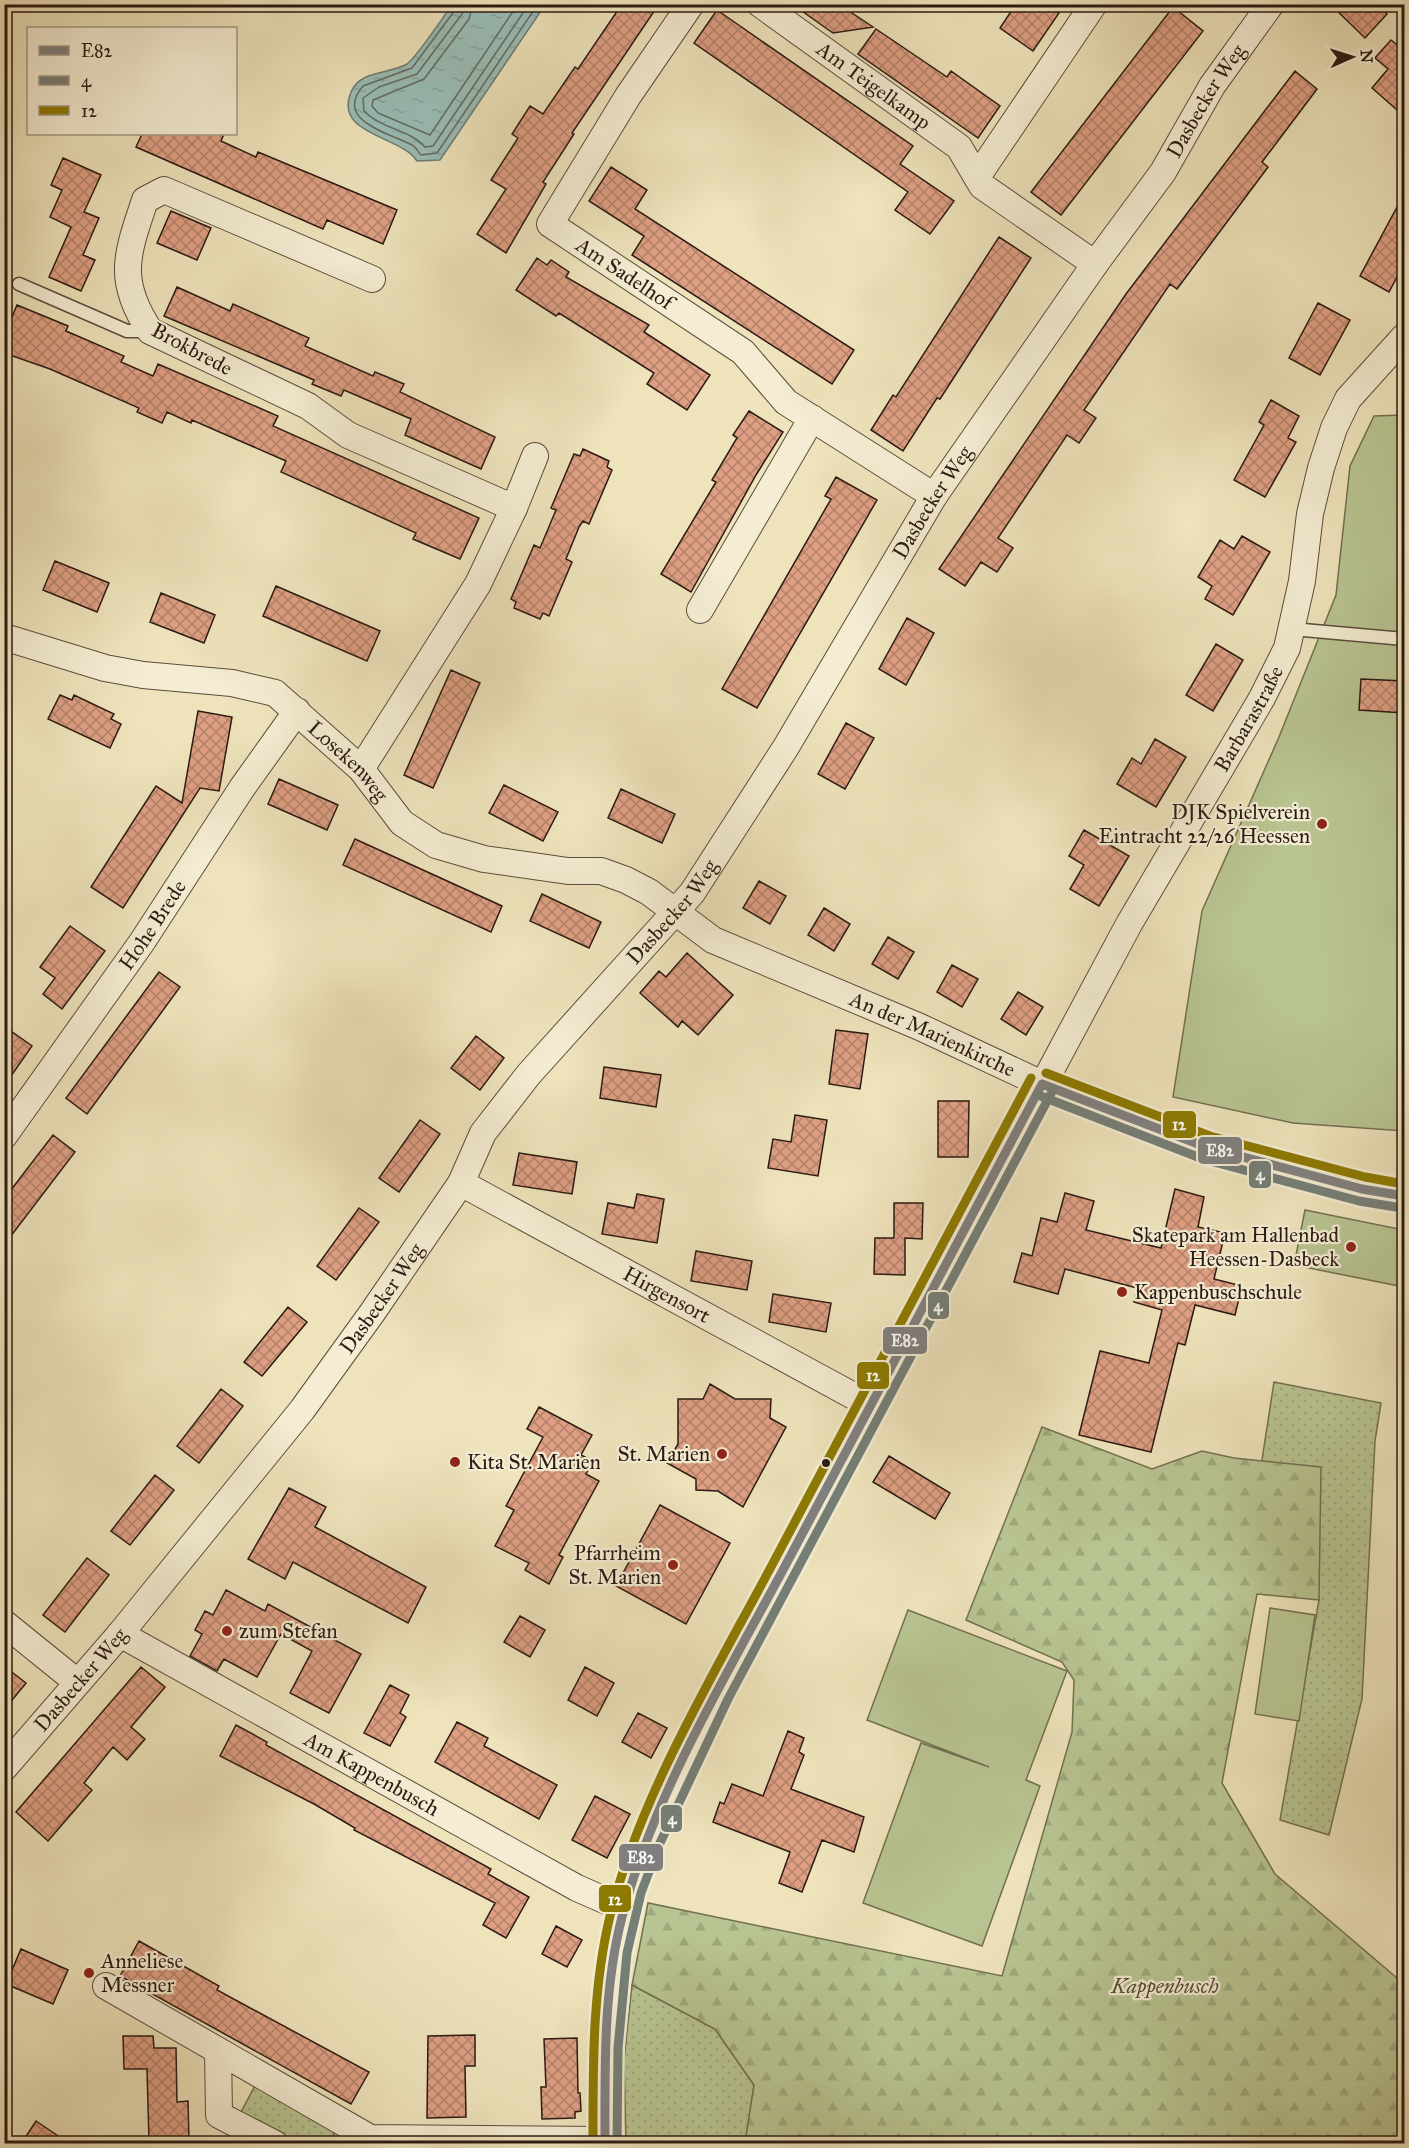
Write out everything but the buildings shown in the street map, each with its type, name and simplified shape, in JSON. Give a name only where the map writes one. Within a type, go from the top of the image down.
[{"type":"street","name":"Am Sadelhof","points":[[691,4],[628,96],[550,224],[743,352],[786,402],[934,496]]},
{"type":"street","name":"Am Teigelkamp","points":[[760,4],[959,147],[982,186],[1095,264]]},
{"type":"street","points":[[977,177],[1094,4]]},
{"type":"street","name":"Dasbecker Weg","points":[[4,1768],[120,1634],[302,1410],[461,1183],[483,1133],[529,1074],[692,893],[786,747],[934,496],[1095,264],[1163,172],[1218,77],[1271,4]]},
{"type":"street","name":"Brokbrede","points":[[372,279],[164,189],[146,200],[126,266],[135,309],[150,331],[308,405],[348,435],[514,508]]},
{"type":"street","name":"Barbarastraße","points":[[605,2142],[606,2035],[625,1909],[649,1839],[674,1780],[717,1693],[1042,1084],[1175,843],[1262,698],[1287,648],[1302,581],[1310,514],[1320,468],[1334,428],[1348,399],[1404,337]]},
{"type":"street","points":[[700,610],[812,418]]},
{"type":"street","points":[[361,769],[478,584],[514,508],[535,456]]},
{"type":"street","name":"Losekenweg","points":[[4,637],[105,668],[255,687],[274,693],[361,769],[402,823],[435,845],[484,859],[526,866],[601,871],[626,879],[649,892],[675,913]]},
{"type":"street","name":"Hohe Brede","points":[[4,1136],[142,942],[242,788],[297,711]]},
{"type":"street","name":"An der Marienkirche","points":[[675,913],[713,940],[920,1027],[1042,1084],[1206,1147],[1362,1189],[1404,1196]]},
{"type":"street","name":"Hirgensort","points":[[461,1183],[872,1406]]},
{"type":"street","points":[[4,1623],[77,1683]]},
{"type":"street","name":"Am Kappenbusch","points":[[120,1634],[577,1888],[625,1909]]},
{"type":"street","points":[[106,1986],[370,2141],[605,2142]]},
{"type":"street","points":[[218,2051],[219,2115],[275,2144]]},
{"type":"lane","points":[[19,284],[127,331],[150,331]]},
{"type":"lane","points":[[1292,629],[1404,639]]},
{"type":"green space","name":"DJK Spielverein Eintracht 22/26 Heessen","points":[[1404,415],[1404,1131],[1293,1123],[1173,1097],[1202,911],[1279,737],[1336,595],[1350,466],[1374,416]]},
{"type":"green space","name":"Skatepark am Hallenbad Heessen-Dasbeck","points":[[1305,1210],[1404,1230],[1404,1287],[1294,1265]]},
{"type":"green space","points":[[1274,1382],[1381,1403],[1375,1441],[1362,1699],[1329,1835],[1280,1820],[1319,1600],[1262,1460]]},
{"type":"green space","name":"Kappenbusch","points":[[1042,1427],[1152,1469],[1202,1451],[1234,1458],[1321,1467],[1319,1600],[1257,1594],[1222,1783],[1275,1874],[1404,1984],[1404,2143],[745,2143],[754,2085],[715,2029],[632,1985],[648,1903],[1002,1976],[1072,1732],[1074,1680],[1062,1662],[966,1620]]},
{"type":"green space","points":[[1270,1608],[1315,1615],[1299,1721],[1255,1714]]},
{"type":"green space","points":[[908,1610],[1067,1671],[1026,1780],[1040,1786],[982,1946],[863,1903],[921,1743],[989,1767],[867,1720]]},
{"type":"green space","points":[[632,1985],[715,2029],[754,2085],[745,2143],[626,2144],[624,2059]]},
{"type":"green space","points":[[257,2082],[339,2126],[329,2143],[295,2143],[240,2114]]},
{"type":"water","points":[[452,5],[545,5],[440,160],[417,161],[398,146],[360,126],[352,117],[348,106],[351,92],[355,85],[368,76],[407,64]]},
{"type":"transit line","name":"12","points":[[1046,1073],[1210,1136],[1365,1177],[1404,1184]]},
{"type":"transit line","name":"12","points":[[593,2144],[595,2029],[604,1944],[623,1871],[640,1826],[680,1736],[1031,1078]]},
{"type":"transit line","name":"E82","points":[[1042,1084],[1206,1147],[1362,1189],[1404,1196]]},
{"type":"transit line","name":"E82","points":[[605,2144],[606,2029],[611,1973],[622,1917],[652,1826],[692,1738],[1042,1084]]},
{"type":"transit line","name":"4","points":[[617,2144],[618,2048],[627,1953],[641,1893],[660,1843],[728,1699],[1053,1090]]},
{"type":"transit line","name":"4","points":[[1038,1095],[1203,1159],[1359,1201],[1402,1208]]},
{"type":"place","name":"DJK Spielverein Eintracht 22/26 Heessen","points":[[1322,824]]},
{"type":"place","name":"Skatepark am Hallenbad Heessen-Dasbeck","points":[[1351,1247]]},
{"type":"place","name":"Kappenbuschschule","points":[[1122,1292]]},
{"type":"place","name":"St. Marien","points":[[722,1454]]},
{"type":"place","name":"Kita St. Marien","points":[[455,1462]]},
{"type":"place","name":"Pfarrheim St. Marien","points":[[673,1565]]},
{"type":"place","name":"zum Stefan","points":[[227,1631]]},
{"type":"place","name":"Anneliese Messner","points":[[89,1973]]}]
